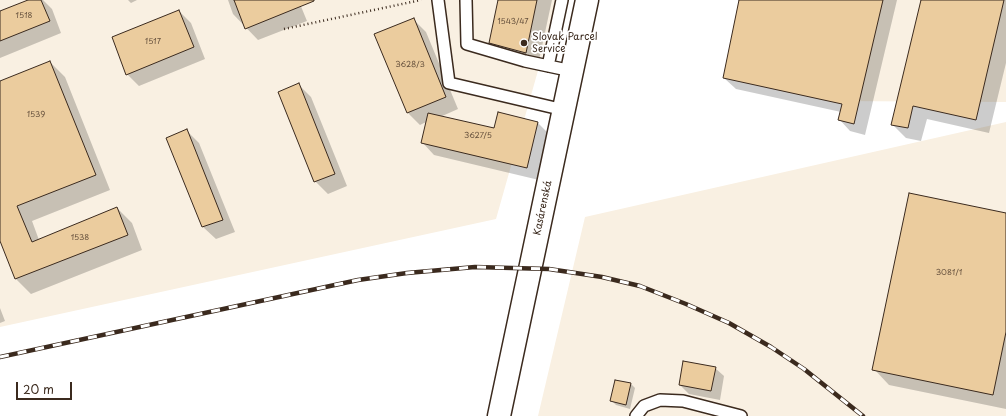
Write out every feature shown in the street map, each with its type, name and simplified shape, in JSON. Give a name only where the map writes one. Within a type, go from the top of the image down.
[{"type":"street","name":"Kasárenská","points":[[499,416],[587,0]]},
{"type":"lane","points":[[438,0],[449,83],[564,110]]},
{"type":"lane","points":[[466,0],[467,44],[526,61],[572,71]]},
{"type":"lane","points":[[548,66],[562,0]]},
{"type":"lane","points":[[636,416],[644,406],[660,400],[683,401],[741,416]]},
{"type":"path","points":[[284,29],[421,0]]},
{"type":"shaded area","points":[[0,0],[558,0],[496,219],[0,327]]},
{"type":"shaded area","points":[[739,0],[1006,0],[1006,102],[831,101],[723,78]]},
{"type":"shaded area","points":[[1006,122],[1006,416],[538,416],[585,217]]},
{"type":"building","points":[[28,0],[41,0],[50,21],[0,41],[0,11]]},
{"type":"building","points":[[234,0],[314,0],[314,1],[245,29]]},
{"type":"building","points":[[498,0],[537,0],[526,53],[489,43]]},
{"type":"building","points":[[739,0],[883,0],[854,124],[838,120],[842,104],[723,78]]},
{"type":"building","points":[[921,0],[1004,0],[976,120],[913,106],[908,128],[891,125]]},
{"type":"building","points":[[179,10],[194,47],[126,75],[112,37]]},
{"type":"building","points":[[414,18],[446,97],[407,113],[374,34]]},
{"type":"building","points":[[50,61],[96,175],[17,206],[32,242],[117,207],[128,235],[15,279],[0,241],[0,81]]},
{"type":"building","points":[[299,83],[335,174],[314,182],[278,92]]},
{"type":"building","points":[[498,112],[538,122],[527,168],[421,143],[428,113],[494,128]]},
{"type":"building","points":[[187,129],[223,220],[202,227],[166,138]]},
{"type":"building","points":[[909,193],[1006,213],[1006,332],[993,395],[872,370]]},
{"type":"building","points":[[683,361],[716,367],[711,391],[679,385]]},
{"type":"building","points":[[615,380],[631,383],[626,405],[610,401]]},
{"type":"railway","points":[[0,357],[358,280],[407,273],[475,267],[549,269],[602,277],[640,286],[729,323],[771,347],[804,369],[863,416]]},
{"type":"place","name":"Slovak Parcel Service","points":[[524,43]]}]
